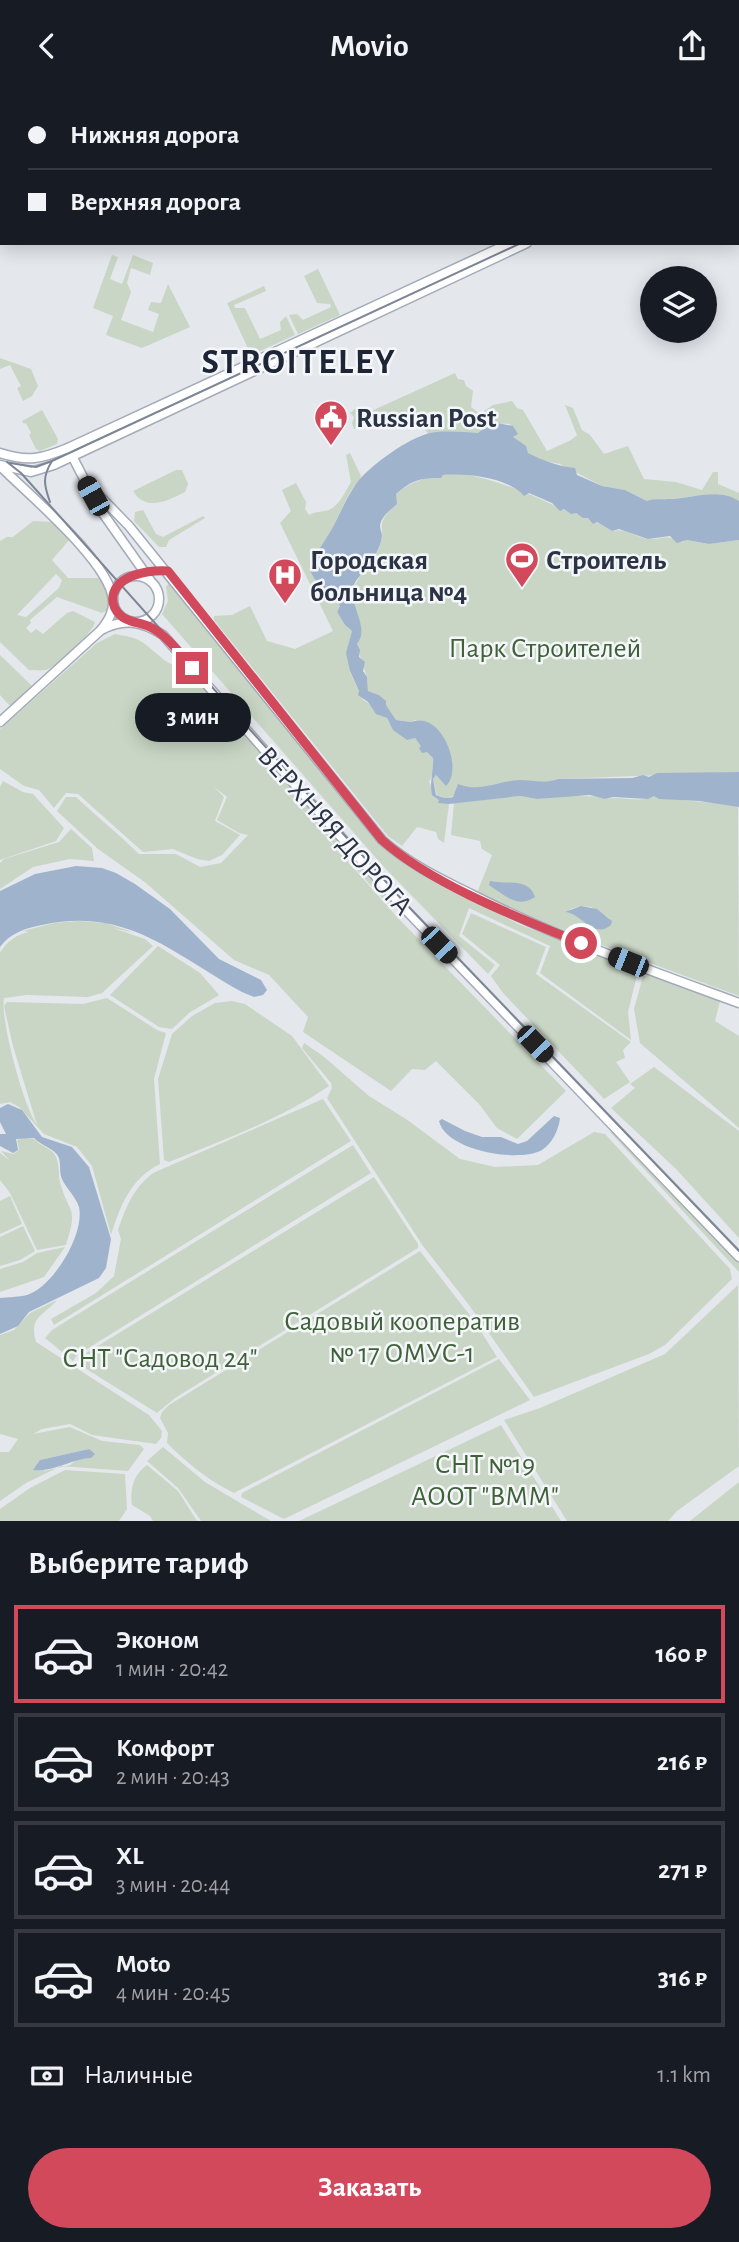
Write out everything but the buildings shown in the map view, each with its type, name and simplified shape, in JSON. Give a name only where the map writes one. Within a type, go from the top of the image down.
[{"type":"main road","points":[[0,465],[23,471],[44,469],[70,451],[506,245]]},
{"type":"main road","points":[[0,453],[26,460],[70,451],[523,245]]},
{"type":"main road","points":[[70,451],[102,512],[159,596]]},
{"type":"main road","points":[[19,485],[23,471],[38,459]]},
{"type":"main road","points":[[0,465],[93,560],[107,580],[119,614],[133,622]]},
{"type":"main road","points":[[85,481],[168,571],[382,840],[398,854],[446,882],[534,925],[739,1003]]},
{"type":"main road","points":[[102,630],[111,614],[118,584],[128,577],[168,571]]},
{"type":"main road","points":[[0,722],[102,630],[118,623],[144,620],[153,614],[157,607],[160,585],[168,571]]},
{"type":"main road","points":[[136,576],[154,585]]},
{"type":"main road","name":"ВЕРХНЯЯ ДОРОГА","points":[[133,622],[150,627],[163,635],[401,905],[739,1257]]},
{"type":"green space","points":[[112,255],[118,257],[110,279],[122,284],[133,255],[153,263],[150,275],[131,268],[127,283],[131,292],[121,320],[153,332],[159,314],[148,310],[151,302],[161,303],[168,284],[190,327],[142,348],[106,335],[113,316],[93,308]]},
{"type":"green space","points":[[318,269],[340,315],[298,334],[289,315],[297,314],[303,320],[331,307],[330,304],[317,303],[304,276]]},
{"type":"green space","points":[[264,286],[266,291],[234,305],[235,308],[245,308],[260,339],[281,330],[280,322],[286,316],[295,335],[251,355],[227,303]]},
{"type":"green space","points":[[0,358],[31,369],[38,386],[32,396],[23,401],[17,388],[21,386],[10,365],[0,369]]},
{"type":"green space","points":[[455,373],[458,379],[464,380],[466,386],[473,391],[471,407],[480,414],[493,405],[512,401],[517,408],[523,410],[547,451],[577,435],[565,405],[573,408],[582,430],[590,435],[604,454],[628,446],[644,479],[676,482],[702,490],[713,472],[718,472],[718,484],[739,493],[739,501],[719,494],[647,501],[625,490],[602,486],[560,464],[541,460],[528,453],[526,447],[512,437],[510,424],[493,425],[478,433],[428,434],[413,410],[354,429],[354,417],[350,413],[356,408],[367,413]]},
{"type":"green space","points":[[42,410],[58,439],[57,444],[40,451],[36,449],[29,435],[31,433],[26,423],[22,421]]},
{"type":"green space","points":[[350,453],[361,476],[360,480],[315,556],[316,580],[340,606],[337,612],[352,631],[348,647],[350,672],[363,700],[378,714],[387,718],[389,723],[415,738],[433,758],[433,773],[429,782],[439,800],[449,804],[444,843],[438,839],[436,832],[417,827],[402,846],[388,836],[214,620],[214,616],[232,615],[250,606],[267,641],[295,649],[333,631],[280,523],[291,511],[282,490],[296,483],[306,502],[305,509],[309,515],[330,510],[341,499],[351,482],[346,455]]},
{"type":"green space","points":[[176,470],[182,470],[188,484],[185,492],[164,501],[150,503],[133,491]]},
{"type":"green space","name":"Парк Строителей","points":[[460,473],[521,491],[588,518],[612,531],[624,531],[649,539],[666,537],[682,542],[687,540],[709,544],[739,540],[739,772],[558,779],[550,782],[514,781],[499,786],[468,788],[447,799],[437,795],[433,779],[436,775],[444,783],[448,775],[451,764],[448,746],[441,733],[430,724],[415,720],[396,720],[379,695],[368,691],[366,673],[357,644],[361,633],[353,591],[379,548],[382,522],[396,505],[396,494],[434,476]]},
{"type":"green space","points":[[143,510],[156,534],[163,537],[203,516],[205,518],[169,540],[166,547],[159,547],[134,521],[135,512]]},
{"type":"green space","points":[[33,521],[52,522],[70,539],[52,560],[68,578],[105,580],[108,591],[107,610],[102,613],[57,597],[30,620],[31,623],[26,628],[31,633],[36,629],[43,634],[73,611],[95,622],[74,649],[46,670],[29,670],[0,642],[0,541],[13,537]],"holes":[[[56,574],[62,580],[59,588],[26,617],[17,615]]]},
{"type":"green space","points":[[173,583],[358,819],[396,857],[518,924],[638,971],[628,1012],[631,1040],[540,973],[550,946],[469,908],[459,936],[495,965],[488,974],[383,866],[162,614],[168,601],[166,587]]},
{"type":"green space","points":[[115,634],[139,640],[163,659],[174,665],[186,666],[396,905],[392,909],[267,770],[397,917],[566,1091],[517,1139],[497,1128],[479,1104],[436,1061],[425,1070],[412,1069],[391,1091],[303,1032],[308,1017],[269,975],[234,960],[146,883],[98,849],[57,811],[66,797],[76,797],[139,854],[176,854],[200,867],[221,863],[248,835],[239,833],[217,820],[227,797],[214,787],[224,797],[215,821],[240,835],[222,855],[209,861],[173,849],[143,852],[78,794],[66,793],[54,808],[39,790],[24,786],[0,769],[0,729],[97,643]]},
{"type":"green space","points":[[0,655],[33,687],[11,707],[0,695]]},
{"type":"green space","points":[[3,781],[23,792],[33,794],[64,828],[56,841],[0,860],[0,787]]},
{"type":"green space","points":[[575,795],[605,799],[654,796],[738,805],[739,996],[542,923],[477,893],[492,855],[482,849],[480,841],[451,835],[454,803],[520,796],[537,799]],"holes":[[[591,907],[610,919],[603,929],[589,925],[570,909]]]},
{"type":"green space","points":[[71,829],[92,848],[94,861],[70,859],[33,867],[0,889],[0,863],[4,859],[59,842]]},
{"type":"green space","points":[[471,913],[546,947],[536,974],[631,1042],[623,1050],[625,1058],[616,1062],[630,1082],[604,1099],[503,993],[491,976],[500,965],[462,934]]},
{"type":"green space","points":[[54,923],[106,923],[135,933],[113,928],[145,939],[153,946],[102,993],[88,997],[27,995],[4,998],[4,1006],[7,1002],[83,1004],[107,998],[166,1033],[154,1079],[160,1164],[134,1185],[123,1203],[111,1235],[92,1166],[77,1147],[44,1134],[19,1107],[10,1102],[0,1104],[0,953],[12,939],[29,932],[23,931]],"holes":[[[4,1006],[37,1125],[19,1082]]]},
{"type":"green space","points":[[158,946],[200,973],[219,995],[189,1013],[172,1029],[159,1027],[110,995]]},
{"type":"green space","points":[[654,975],[720,1001],[715,1021],[739,1036],[739,1128],[640,1043],[634,1009],[643,976]]},
{"type":"green space","points":[[232,1001],[245,1004],[292,1036],[329,1086],[291,1109],[251,1128],[169,1162],[164,1160],[158,1079],[172,1034],[192,1016],[215,1003]]},
{"type":"green space","points":[[304,1043],[369,1096],[406,1119],[460,1159],[495,1167],[538,1165],[594,1132],[605,1134],[730,1269],[732,1279],[665,1345],[649,1354],[534,1397],[469,1305],[423,1246],[327,1098],[332,1088],[331,1083],[302,1048]]},
{"type":"green space","points":[[654,1067],[739,1131],[739,1238],[676,1169],[611,1108],[635,1088],[630,1084]]},
{"type":"green space","points":[[323,1099],[351,1141],[54,1325],[51,1319],[96,1293],[114,1276],[121,1239],[118,1230],[127,1205],[153,1173]]},
{"type":"green space","points":[[613,1129],[739,1262],[739,1272],[610,1132]]},
{"type":"green space","points":[[34,1139],[57,1158],[60,1182],[72,1216],[66,1245],[37,1250],[10,1193],[0,1180],[0,1153],[10,1161],[1,1151],[13,1154],[19,1150],[17,1140]]},
{"type":"green space","points":[[353,1145],[371,1173],[77,1355],[73,1361],[45,1338],[52,1330]]},
{"type":"green space","name":"СНТ \"Садовод 24\"","points":[[374,1177],[418,1244],[418,1248],[175,1398],[157,1413],[80,1365],[83,1355]]},
{"type":"green space","points":[[10,1196],[22,1224],[0,1234],[0,1201]]},
{"type":"green space","points":[[23,1226],[35,1251],[20,1260],[0,1266],[0,1237]]},
{"type":"green space","points":[[65,1247],[44,1277],[0,1292],[0,1269],[23,1262],[37,1253]]},
{"type":"green space","name":"Садовый кооператив № 17 ОМУС-1","points":[[420,1251],[475,1322],[497,1357],[234,1493],[199,1471],[167,1443],[168,1433],[160,1418],[169,1405]]},
{"type":"green space","points":[[738,1285],[739,1466],[677,1511],[668,1521],[567,1521],[504,1420],[540,1408],[665,1354]]},
{"type":"green space","points":[[57,1300],[36,1322],[36,1342],[149,1415],[162,1431],[161,1438],[156,1444],[92,1435],[70,1424],[42,1429],[33,1434],[70,1427],[102,1441],[140,1445],[144,1449],[128,1471],[65,1466],[78,1459],[91,1458],[89,1449],[40,1460],[44,1471],[57,1468],[26,1483],[0,1501],[0,1452],[9,1452],[18,1439],[0,1434],[0,1335],[14,1330],[30,1313]]},
{"type":"green space","points":[[499,1359],[530,1400],[284,1519],[241,1497],[242,1493]]},
{"type":"green space","name":"СНТ №19 АООТ \"ВММ\"","points":[[501,1425],[561,1521],[299,1521]]},
{"type":"green space","points":[[163,1447],[205,1482],[271,1521],[201,1521],[178,1488],[147,1461]]},
{"type":"green space","points":[[147,1465],[178,1491],[197,1521],[153,1521],[150,1516],[132,1505],[134,1483],[138,1473]]},
{"type":"green space","points":[[65,1470],[125,1474],[127,1509],[119,1521],[0,1521],[0,1509],[30,1488]]},
{"type":"green space","points":[[739,1482],[739,1521],[690,1521]]},
{"type":"water","points":[[497,423],[513,426],[518,434],[513,437],[526,446],[528,453],[551,463],[575,468],[577,475],[602,486],[625,490],[647,501],[713,494],[731,497],[739,501],[739,540],[709,544],[687,540],[677,543],[670,536],[648,539],[619,529],[612,531],[597,522],[593,524],[588,518],[576,513],[571,514],[564,509],[560,511],[552,503],[529,493],[524,496],[508,484],[497,480],[443,475],[441,478],[417,481],[396,494],[397,504],[381,522],[381,543],[353,588],[354,603],[361,624],[357,644],[359,657],[365,662],[363,671],[367,677],[368,691],[386,701],[396,720],[422,721],[440,732],[447,743],[452,767],[451,778],[446,786],[436,775],[433,779],[436,795],[441,797],[453,797],[458,784],[473,787],[519,780],[543,782],[558,779],[632,778],[643,775],[649,777],[657,773],[739,772],[739,807],[659,799],[654,796],[648,799],[605,799],[590,795],[537,799],[520,796],[438,803],[439,800],[432,795],[431,790],[433,758],[427,752],[422,753],[415,738],[407,740],[393,730],[387,718],[376,714],[368,702],[358,695],[346,653],[352,631],[337,612],[340,606],[312,573],[310,568],[313,560],[356,484],[379,461],[400,447],[430,433],[478,433]]},
{"type":"water","points":[[76,866],[102,868],[135,884],[170,909],[219,959],[261,980],[267,990],[263,995],[254,997],[148,937],[99,922],[72,921],[36,926],[13,935],[0,947],[0,891],[35,874]]},
{"type":"water","points":[[490,881],[522,884],[532,891],[535,897],[523,902],[511,899],[489,885]]},
{"type":"water","points":[[581,906],[597,909],[612,921],[611,925],[605,929],[593,928],[571,913],[565,912]]},
{"type":"water","points":[[8,1104],[22,1110],[42,1137],[72,1147],[89,1167],[111,1239],[106,1268],[99,1278],[29,1312],[18,1326],[0,1334],[0,1298],[27,1295],[47,1282],[72,1245],[80,1218],[79,1207],[62,1179],[59,1158],[54,1152],[34,1138],[16,1139],[18,1150],[13,1153],[0,1146],[0,1134],[6,1134],[0,1122],[0,1108]]},
{"type":"water","points":[[554,1116],[560,1118],[549,1144],[531,1154],[517,1155],[484,1152],[469,1147],[444,1131],[439,1121],[442,1119],[482,1137],[501,1137],[518,1144],[527,1141]]},
{"type":"water","points":[[89,1449],[95,1454],[91,1458],[49,1469],[33,1470],[40,1460]]},
{"type":"tram line","points":[[10,463],[36,467],[52,461],[517,245]]},
{"type":"tram line","points":[[50,502],[45,481],[52,461]]},
{"type":"tram line","points":[[7,462],[21,473],[404,902],[739,1251]]},
{"type":"place","name":"Russian Post","points":[[331,447]]},
{"type":"place","name":"Строитель","points":[[522,589]]},
{"type":"place","name":"Городская больница №4","points":[[285,605]]},
{"type":"district","name":"STROITELEY","points":[[299,361]]},
{"type":"route","points":[[192,668],[163,635],[150,627],[126,620],[119,614],[113,596],[121,582],[132,576],[168,571],[382,840],[398,854],[488,903],[581,943]]}]
